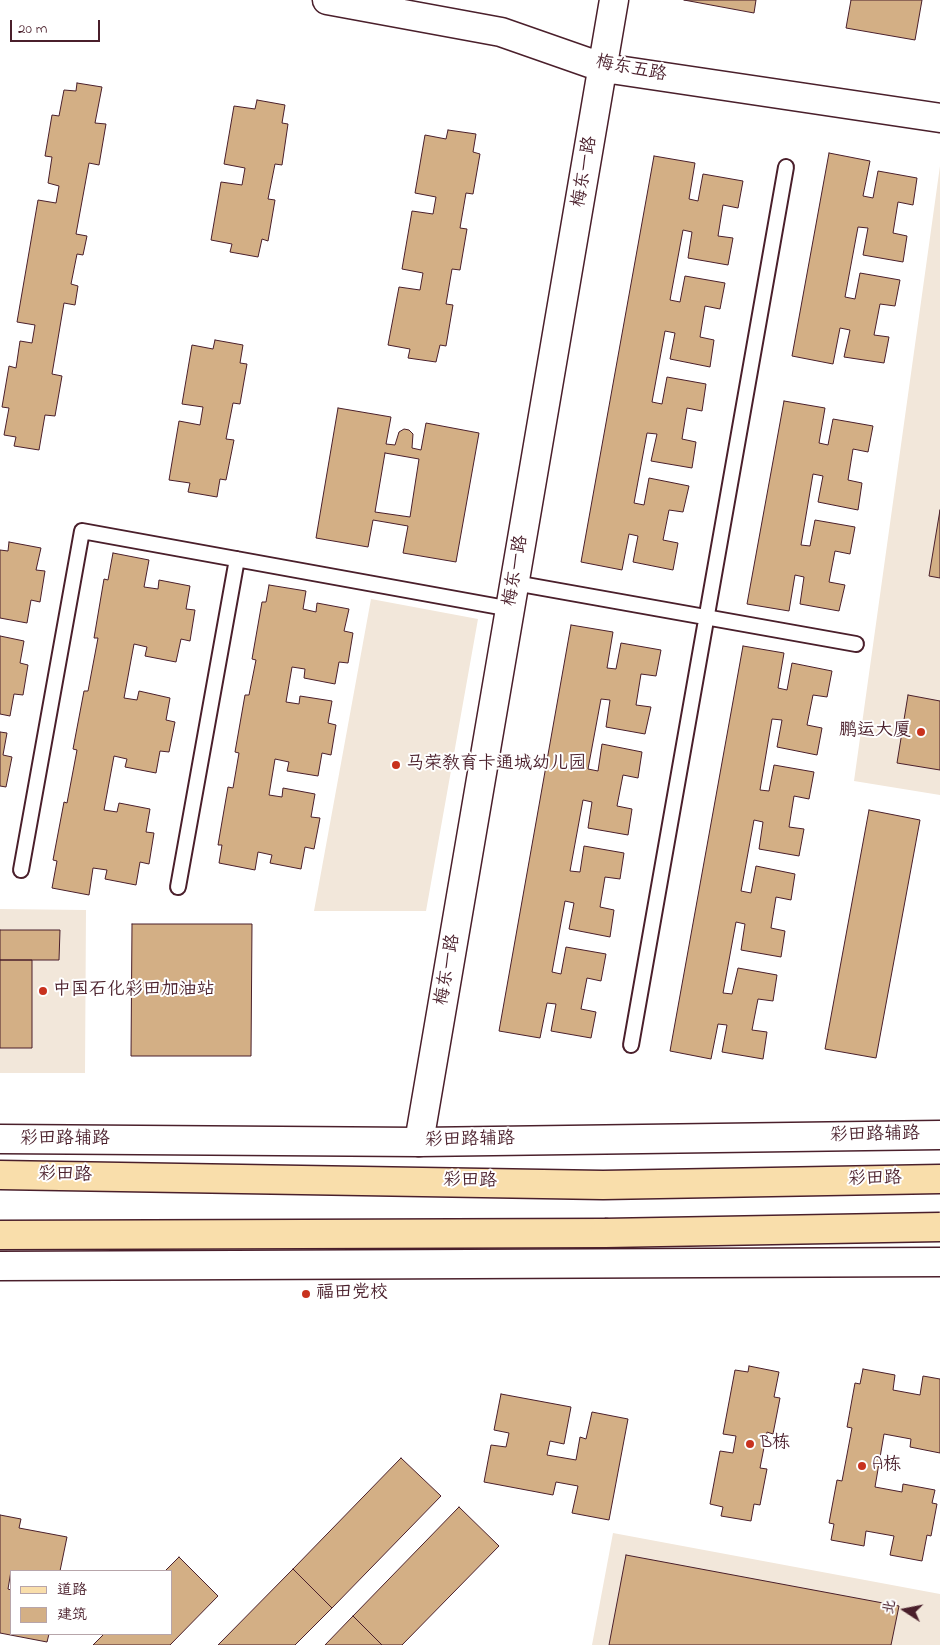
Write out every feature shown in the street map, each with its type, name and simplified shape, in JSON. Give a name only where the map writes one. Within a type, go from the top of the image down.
[{"type":"main road","name":"梅东五路","points":[[327,0],[501,32],[604,68],[940,118]]},
{"type":"main road","name":"梅东一路","points":[[419,1142],[604,68],[614,0]]},
{"type":"main road","name":"彩田路辅路","points":[[0,1139],[419,1142],[940,1135]]},
{"type":"main road","name":"彩田路","points":[[0,1175],[603,1185],[940,1179]]},
{"type":"main road","points":[[0,1235],[605,1233],[940,1227]]},
{"type":"main road","points":[[7,1269],[940,1262]]},
{"type":"lane","points":[[630,1045],[786,167]]},
{"type":"lane","points":[[21,870],[82,531],[237,559],[513,596],[706,617],[856,644]]},
{"type":"lane","points":[[178,887],[237,559]]},
{"type":"shaded area","name":"鹏运大厦","points":[[940,166],[940,795],[854,781]]},
{"type":"shaded area","name":"马荣教育卡通城幼儿园","points":[[371,599],[478,619],[426,911],[314,911]]},
{"type":"shaded area","name":"中国石化彩田加油站","points":[[0,909],[86,910],[85,1073],[0,1073]]},
{"type":"shaded area","points":[[613,1533],[940,1594],[940,1645],[592,1645]]},
{"type":"building","points":[[684,0],[756,0],[754,13]]},
{"type":"building","points":[[851,0],[922,0],[915,40],[846,28]]},
{"type":"building","points":[[77,83],[102,87],[95,123],[106,124],[99,165],[89,163],[76,234],[87,236],[83,255],[77,254],[71,284],[78,286],[75,305],[64,303],[52,374],[62,376],[55,416],[45,415],[39,450],[14,446],[16,437],[4,435],[9,408],[2,407],[9,366],[16,368],[20,341],[32,343],[35,325],[17,322],[38,200],[56,203],[59,186],[48,183],[52,157],[45,156],[52,115],[59,116],[64,90],[76,91]]},
{"type":"building","points":[[257,100],[285,105],[282,123],[288,124],[282,165],[275,164],[268,199],[275,200],[268,241],[262,239],[258,257],[230,252],[232,244],[211,240],[221,182],[242,185],[245,168],[224,164],[234,106],[255,109]]},
{"type":"building","points":[[448,130],[476,134],[473,152],[480,154],[473,194],[466,193],[460,228],[467,229],[460,270],[452,269],[446,304],[453,305],[446,346],[440,345],[436,362],[408,358],[410,349],[388,345],[399,287],[420,290],[423,273],[402,269],[412,211],[433,214],[436,197],[415,193],[425,135],[446,139]]},
{"type":"building","points":[[829,153],[870,161],[863,196],[873,198],[878,171],[917,178],[913,205],[898,202],[893,233],[907,236],[903,262],[863,255],[868,228],[858,227],[845,297],[855,299],[860,273],[900,280],[895,306],[880,304],[874,335],[889,337],[884,363],[844,357],[850,330],[840,328],[833,364],[792,356]]},
{"type":"building","points":[[654,156],[695,163],[689,199],[698,201],[703,174],[743,181],[738,208],[723,205],[718,236],[733,238],[728,265],[688,258],[692,232],[683,230],[670,300],[680,302],[685,276],[725,283],[720,309],[705,306],[700,337],[714,340],[710,367],[670,359],[675,333],[665,331],[652,402],[662,404],[667,377],[706,384],[702,411],[687,408],[682,439],[696,442],[692,468],[651,461],[657,434],[647,433],[634,503],[644,505],[649,478],[689,486],[683,512],[669,510],[663,540],[678,543],[673,570],[633,562],[638,536],[629,534],[622,570],[581,562]]},
{"type":"building","points":[[215,340],[243,345],[240,363],[247,364],[240,404],[233,403],[226,439],[234,440],[226,480],[220,479],[217,497],[188,492],[190,483],[169,480],[179,421],[200,425],[203,407],[182,404],[192,345],[213,349]]},
{"type":"building","points":[[784,401],[825,408],[819,443],[828,445],[833,419],[873,426],[868,452],[853,449],[848,480],[862,483],[858,510],[818,502],[823,476],[813,474],[801,545],[810,546],[815,520],[855,527],[850,554],[835,551],[829,582],[845,585],[839,611],[800,604],[804,577],[795,575],[789,611],[747,604]]},
{"type":"building","points":[[338,408],[391,417],[386,444],[395,445],[399,432],[404,429],[409,430],[413,434],[412,448],[421,450],[426,423],[479,433],[456,562],[403,553],[408,526],[373,520],[368,547],[316,538]],"holes":[[[385,453],[419,459],[410,517],[375,512]]]},
{"type":"building","points":[[940,510],[940,578],[929,576]]},
{"type":"building","points":[[9,542],[41,548],[36,570],[45,571],[40,602],[31,600],[27,623],[0,618],[0,550],[8,551]]},
{"type":"building","points":[[113,553],[149,560],[144,587],[158,589],[159,580],[190,586],[186,609],[195,610],[190,641],[181,639],[176,662],[145,656],[147,647],[134,644],[124,698],[137,700],[139,691],[170,698],[166,720],[175,722],[169,752],[160,751],[156,773],[125,767],[127,759],[114,756],[104,810],[117,812],[119,803],[150,809],[146,832],[154,833],[149,864],[140,862],[136,885],[105,879],[107,870],[93,868],[89,895],[52,888],[57,861],[53,860],[64,802],[67,803],[77,750],[73,749],[84,691],[88,691],[98,638],[94,638],[104,579],[108,580]]},
{"type":"building","points":[[269,585],[306,591],[303,609],[316,612],[317,603],[349,609],[344,631],[353,633],[348,663],[339,662],[335,684],[304,678],[305,669],[292,667],[286,702],[299,704],[300,696],[332,701],[328,723],[336,725],[331,755],[322,753],[318,776],[287,771],[289,762],[275,759],[269,795],[282,797],[283,788],[315,794],[311,817],[320,818],[314,849],[305,847],[301,869],[270,863],[272,855],[258,852],[255,870],[219,863],[222,845],[218,845],[228,787],[233,788],[239,753],[235,752],[245,695],[249,695],[256,660],[252,659],[262,602],[266,602]]},
{"type":"building","points":[[571,625],[613,632],[607,668],[616,669],[621,643],[661,650],[656,676],[641,674],[636,705],[651,707],[645,734],[606,727],[610,700],[601,699],[588,769],[598,771],[602,744],[642,752],[638,778],[623,775],[617,806],[632,809],[628,835],[588,828],[592,802],[583,800],[570,871],[580,872],[584,846],[624,853],[620,879],[605,877],[600,907],[614,910],[610,937],[569,929],[574,903],[565,901],[552,972],[561,974],[566,947],[606,954],[601,981],[587,978],[581,1009],[596,1012],[591,1038],[551,1031],[556,1004],[547,1003],[540,1038],[499,1031]]},
{"type":"building","points":[[0,636],[24,641],[20,663],[28,665],[23,695],[14,694],[10,716],[0,714]]},
{"type":"building","points":[[743,646],[784,653],[778,688],[787,690],[792,663],[832,671],[827,697],[813,695],[807,725],[822,728],[817,755],[777,747],[782,720],[772,719],[760,790],[769,791],[774,765],[814,772],[809,799],[794,796],[789,827],[804,829],[799,856],[759,849],[763,822],[754,820],[741,891],[751,893],[756,866],[795,874],[791,900],[776,897],[771,928],[785,931],[781,957],[741,950],[745,924],[736,922],[723,993],[732,994],[738,968],[777,975],[773,1001],[758,999],[752,1030],[767,1032],[763,1059],[722,1052],[727,1025],[718,1024],[711,1059],[670,1051]]},
{"type":"building","name":"鹏运大厦","points":[[908,695],[940,701],[940,770],[897,763]]},
{"type":"building","points":[[0,732],[7,733],[3,755],[12,757],[6,787],[0,786]]},
{"type":"building","points":[[869,810],[920,820],[876,1058],[825,1049]]},
{"type":"building","points":[[132,924],[252,924],[251,1056],[131,1056]]},
{"type":"building","points":[[0,930],[60,930],[59,960],[0,960]]},
{"type":"building","points":[[0,960],[32,960],[32,1048],[0,1048]]},
{"type":"building","name":"B栋","points":[[749,1366],[779,1372],[774,1397],[780,1398],[773,1434],[767,1432],[760,1468],[767,1469],[760,1505],[754,1504],[751,1521],[721,1516],[723,1507],[710,1504],[720,1451],[733,1453],[736,1436],[723,1434],[735,1370],[748,1372]]},
{"type":"building","name":"A栋","points":[[863,1369],[895,1375],[893,1390],[920,1395],[923,1376],[940,1379],[940,1453],[910,1447],[911,1439],[884,1434],[875,1487],[902,1492],[903,1484],[935,1490],[932,1503],[937,1504],[931,1536],[927,1535],[922,1561],[890,1555],[894,1536],[866,1531],[864,1546],[831,1540],[834,1524],[829,1523],[837,1480],[842,1481],[852,1428],[847,1427],[855,1383],[860,1384]]},
{"type":"building","points":[[501,1394],[571,1407],[564,1444],[550,1441],[547,1455],[576,1460],[580,1437],[586,1439],[592,1412],[628,1419],[609,1520],[572,1513],[578,1486],[556,1482],[553,1495],[484,1482],[491,1445],[506,1447],[509,1433],[494,1430]]},
{"type":"building","points":[[401,1458],[441,1496],[332,1608],[293,1569]]},
{"type":"building","points":[[459,1507],[499,1546],[402,1645],[382,1645],[353,1616]]},
{"type":"building","points":[[0,1515],[21,1519],[19,1528],[67,1537],[60,1570],[10,1570],[8,1589],[10,1590],[10,1635],[0,1633]]},
{"type":"building","points":[[626,1555],[899,1606],[891,1645],[609,1645]]},
{"type":"building","points":[[179,1557],[218,1596],[170,1645],[93,1645],[103,1635],[172,1635],[172,1570],[166,1570]]},
{"type":"building","points":[[293,1569],[332,1608],[295,1645],[218,1645]]},
{"type":"building","points":[[353,1616],[382,1645],[325,1645]]},
{"type":"building","points":[[10,1635],[49,1635],[47,1642]]},
{"type":"place","name":"鹏运大厦","points":[[921,732]]},
{"type":"place","name":"马荣教育卡通城幼儿园","points":[[396,765]]},
{"type":"place","name":"中国石化彩田加油站","points":[[43,991]]},
{"type":"place","name":"福田党校","points":[[306,1294]]},
{"type":"place","name":"B栋","points":[[750,1444]]},
{"type":"place","name":"A栋","points":[[862,1466]]}]
